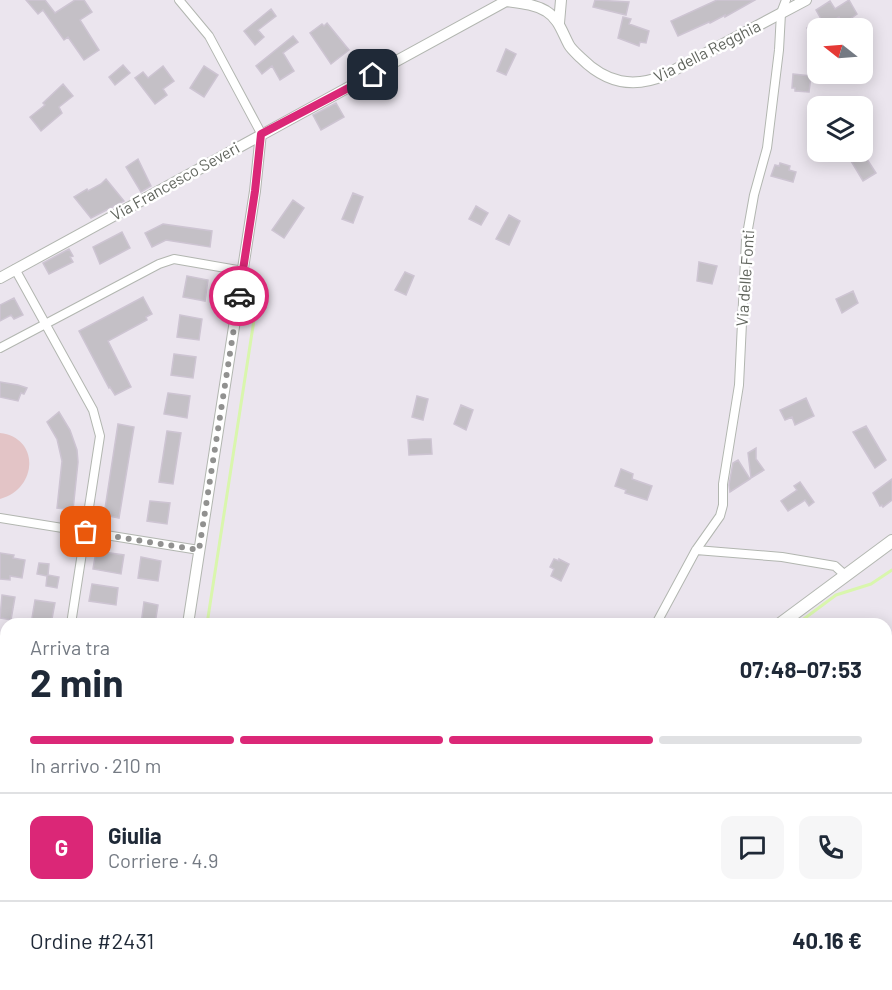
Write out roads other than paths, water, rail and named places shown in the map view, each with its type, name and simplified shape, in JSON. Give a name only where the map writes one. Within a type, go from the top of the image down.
[{"type":"main road","points":[[788,618],[892,541]]},
{"type":"street","points":[[179,0],[209,36],[261,134],[255,191],[189,618]]},
{"type":"street","name":"Via della Regghia","points":[[542,0],[547,11],[559,23],[570,47],[591,68],[609,78],[631,84],[649,82],[665,75],[806,0]]},
{"type":"street","name":"Via delle Fonti","points":[[659,618],[696,550],[720,516],[723,505],[723,484],[739,385],[746,240],[754,195],[767,148],[782,13],[786,0]]},
{"type":"street","name":"Via Francesco Severi","points":[[0,278],[507,1]]},
{"type":"street","name":"Via della Regghia","points":[[507,1],[528,4],[547,11]]},
{"type":"street","name":"Via della Regghia","points":[[559,2],[559,23]]},
{"type":"street","points":[[0,348],[108,289],[174,259],[243,271]]},
{"type":"street","points":[[15,269],[93,410],[99,428],[100,436],[72,618]]},
{"type":"street","points":[[0,518],[199,550]]},
{"type":"street","points":[[696,550],[793,559],[835,566],[846,576]]},
{"type":"waterway","points":[[208,618],[260,281]]},
{"type":"waterway","points":[[805,618],[836,595],[871,584],[892,570]]}]
